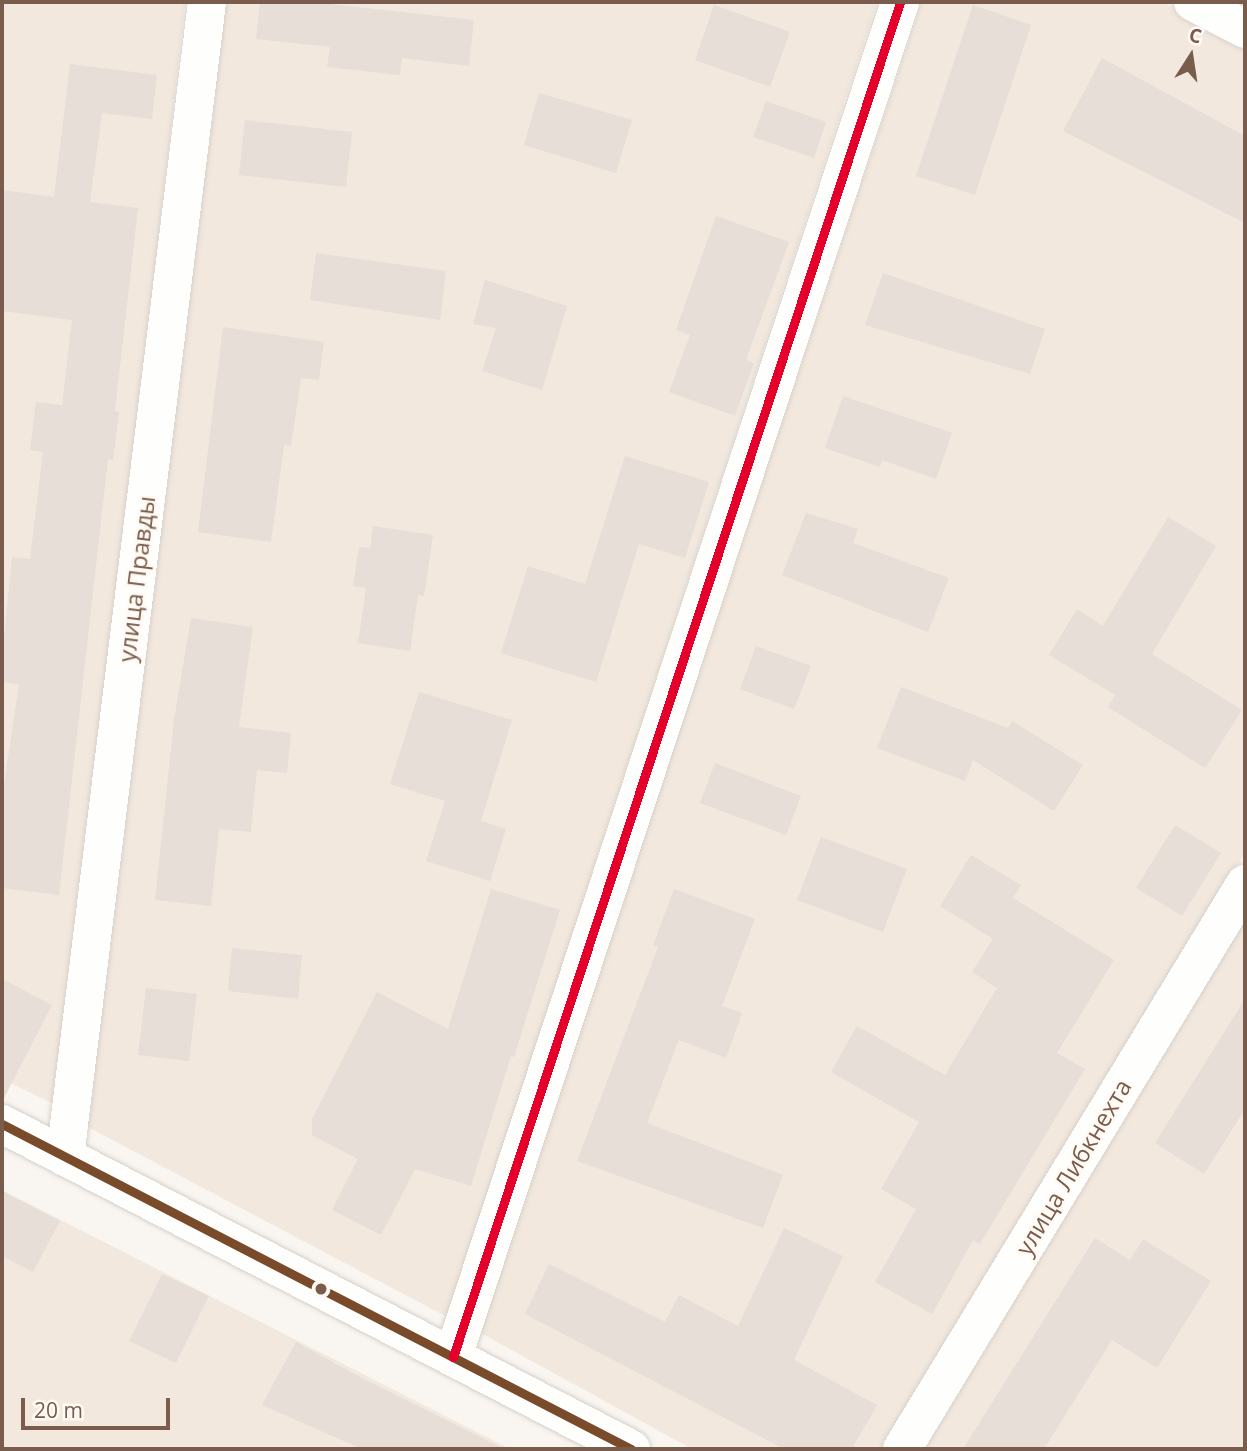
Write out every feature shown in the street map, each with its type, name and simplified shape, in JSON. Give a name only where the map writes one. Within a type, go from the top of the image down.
[{"type":"street","name":"улица Правды","points":[[65,1157],[207,2]]},
{"type":"street","points":[[453,1357],[900,2]]},
{"type":"street","points":[[1193,2],[1245,29]]},
{"type":"street","name":"улица Либкнехта","points":[[902,1449],[1245,884]]},
{"type":"street","points":[[2,1124],[631,1449]]},
{"type":"shaded area","points":[[2,2],[185,2],[60,1107],[2,1079]]},
{"type":"shaded area","points":[[211,2],[877,2],[447,1317],[84,1125]]},
{"type":"shaded area","points":[[922,2],[1163,2],[1245,46],[1245,853],[884,1449],[692,1449],[479,1332]]},
{"type":"shaded area","points":[[1245,921],[1245,1449],[925,1449]]},
{"type":"shaded area","points":[[2,1190],[510,1449],[2,1449]]},
{"type":"building","points":[[260,2],[312,2],[474,20],[469,66],[402,58],[400,75],[327,67],[330,47],[256,39]]},
{"type":"building","points":[[714,5],[790,32],[770,87],[695,60]]},
{"type":"building","points":[[973,5],[1031,25],[975,195],[916,176]]},
{"type":"building","points":[[1102,58],[1245,136],[1245,223],[1063,131]]},
{"type":"building","points":[[70,64],[157,75],[152,119],[102,113],[90,202],[138,208],[115,411],[119,412],[113,460],[108,459],[59,895],[2,888],[2,798],[19,684],[2,682],[2,658],[12,557],[30,559],[43,452],[30,450],[36,402],[62,405],[72,320],[2,311],[2,190],[54,197]]},
{"type":"building","points":[[539,93],[632,120],[616,173],[524,145]]},
{"type":"building","points":[[766,101],[826,122],[814,158],[753,137]]},
{"type":"building","points":[[245,120],[352,132],[346,187],[239,175]]},
{"type":"building","points":[[716,216],[789,242],[746,360],[754,363],[735,416],[669,392],[690,335],[676,330]]},
{"type":"building","points":[[316,253],[446,271],[440,320],[310,300]]},
{"type":"building","points":[[883,273],[1045,329],[1030,374],[865,325]]},
{"type":"building","points":[[485,280],[567,306],[542,390],[482,371],[496,328],[473,324]]},
{"type":"building","points":[[223,327],[324,342],[319,380],[301,378],[291,446],[284,445],[271,542],[198,532]]},
{"type":"building","points":[[843,396],[952,433],[936,479],[882,460],[880,467],[825,448]]},
{"type":"building","points":[[625,456],[709,482],[685,558],[639,544],[596,682],[501,653],[528,566],[585,584]]},
{"type":"building","points":[[806,513],[858,529],[853,543],[949,578],[928,632],[782,575]]},
{"type":"building","points":[[1168,517],[1216,546],[1152,654],[1242,710],[1205,768],[1108,707],[1115,695],[1049,655],[1077,609],[1103,626]]},
{"type":"building","points":[[373,526],[433,535],[424,596],[418,595],[410,651],[358,643],[366,588],[353,586],[359,547],[370,548]]},
{"type":"building","points":[[191,618],[253,627],[239,727],[291,733],[287,773],[257,770],[251,832],[219,829],[211,906],[155,900],[174,720]]},
{"type":"building","points":[[756,646],[811,666],[794,709],[740,689]]},
{"type":"building","points":[[901,687],[1008,728],[1012,721],[1083,765],[1054,811],[973,760],[965,781],[877,748]]},
{"type":"building","points":[[419,692],[512,720],[481,821],[506,829],[490,881],[426,861],[445,801],[390,784]]},
{"type":"building","points":[[715,763],[801,796],[786,835],[700,803]]},
{"type":"building","points":[[1175,825],[1221,853],[1182,916],[1136,888]]},
{"type":"building","points":[[821,837],[907,869],[883,932],[797,900]]},
{"type":"building","points":[[971,855],[1021,885],[1013,898],[1114,960],[1057,1053],[1085,1069],[980,1244],[973,1240],[932,1314],[875,1282],[916,1209],[881,1189],[919,1122],[831,1072],[857,1026],[945,1075],[997,988],[972,972],[993,939],[940,906]]},
{"type":"building","points":[[491,889],[560,910],[514,1057],[511,1056],[471,1186],[415,1169],[381,1235],[332,1210],[358,1159],[312,1135],[312,1119],[377,992],[448,1029]]},
{"type":"building","points":[[674,889],[755,919],[722,1006],[742,1013],[726,1058],[679,1040],[647,1123],[783,1175],[763,1228],[577,1161],[658,947],[653,945]]},
{"type":"building","points":[[232,948],[302,955],[298,999],[228,991]]},
{"type":"building","points":[[2,979],[52,1005],[2,1102]]},
{"type":"building","points":[[146,988],[197,994],[189,1061],[138,1055]]},
{"type":"building","points":[[1245,999],[1245,1109],[1204,1174],[1155,1143]]},
{"type":"building","points":[[2,1191],[60,1221],[33,1272],[2,1256]]},
{"type":"building","points":[[784,1228],[843,1256],[794,1360],[877,1405],[852,1449],[784,1449],[525,1314],[549,1264],[665,1322],[679,1295],[738,1326]]},
{"type":"building","points":[[1095,1238],[1130,1260],[1143,1239],[1211,1281],[1157,1368],[1112,1340],[1044,1449],[963,1449]]},
{"type":"building","points":[[162,1274],[209,1296],[176,1363],[129,1341]]},
{"type":"building","points":[[296,1342],[504,1449],[362,1449],[262,1405]]},
{"type":"transit line","points":[[453,1357],[900,2]]},
{"type":"transit line","points":[[2,1124],[631,1449]]}]
